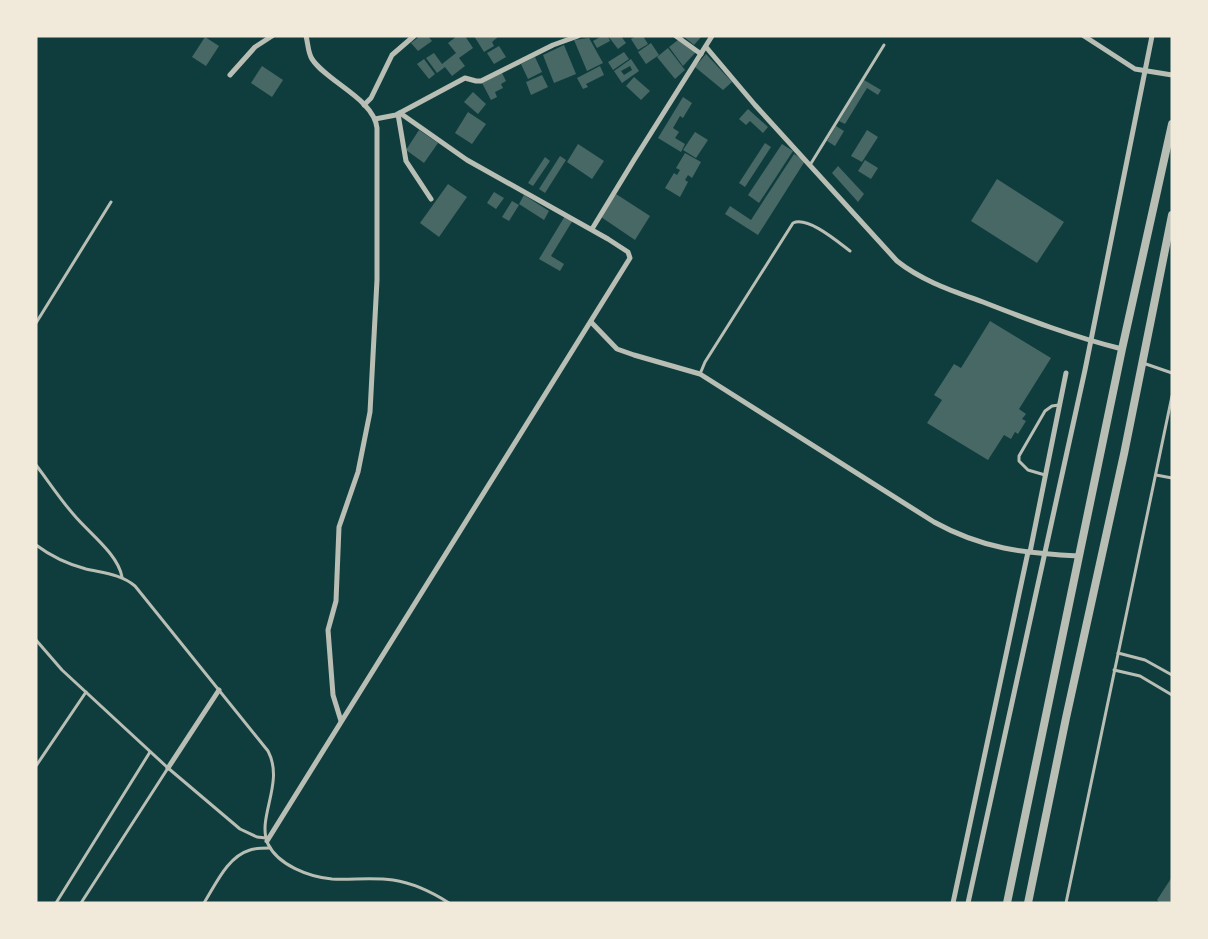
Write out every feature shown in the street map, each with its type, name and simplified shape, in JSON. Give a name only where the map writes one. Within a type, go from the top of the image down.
[{"type":"street","points":[[230,75],[255,47],[272,36]]},
{"type":"street","points":[[306,36],[312,59],[364,105],[375,119],[377,186],[376,280],[370,412],[358,472],[339,527],[336,601],[328,630],[333,695],[341,721]]},
{"type":"street","points":[[364,105],[373,94],[392,54],[414,36]]},
{"type":"street","points":[[556,36],[560,42]]},
{"type":"street","points":[[375,119],[399,113],[462,79],[468,78],[481,81],[560,42],[578,36]]},
{"type":"street","points":[[676,36],[701,54]]},
{"type":"street","points":[[592,229],[712,36]]},
{"type":"street","points":[[1084,36],[1130,66],[1145,71],[1172,74]]},
{"type":"street","points":[[968,903],[1090,341],[1152,36]]},
{"type":"street","points":[[706,47],[761,112],[896,261],[917,276],[1007,312],[1090,341],[1122,349]]},
{"type":"street","points":[[399,113],[406,161],[431,199]]},
{"type":"street","points":[[266,840],[591,322],[630,256],[624,248],[592,229],[467,160],[399,113]]},
{"type":"street","points":[[1007,903],[1122,349],[1172,124]]},
{"type":"street","points":[[1028,903],[1172,215]]},
{"type":"street","points":[[591,322],[617,349],[700,374],[956,534],[981,543],[1029,552],[1079,556]]},
{"type":"street","points":[[953,903],[1066,373]]},
{"type":"street","points":[[168,768],[219,690]]},
{"type":"lane","points":[[810,165],[884,45]]},
{"type":"lane","points":[[36,323],[111,202]]},
{"type":"lane","points":[[700,374],[705,362],[793,223],[800,221],[813,226],[850,251]]},
{"type":"lane","points":[[1142,363],[1172,373]]},
{"type":"lane","points":[[1066,903],[1172,396]]},
{"type":"lane","points":[[1045,475],[1028,470],[1019,461],[1019,456],[1045,411],[1052,406],[1059,405]]},
{"type":"lane","points":[[36,464],[73,514],[112,557],[120,570],[122,578]]},
{"type":"lane","points":[[1156,476],[1172,478]]},
{"type":"lane","points":[[36,545],[63,562],[130,581],[141,592],[268,751],[274,765],[266,824],[266,840],[280,860],[322,878],[393,880],[422,888],[449,903]]},
{"type":"lane","points":[[36,640],[62,670],[168,768],[240,829],[257,838],[266,840]]},
{"type":"lane","points":[[1118,653],[1145,660],[1172,675]]},
{"type":"lane","points":[[1114,670],[1140,676],[1172,695]]},
{"type":"lane","points":[[36,766],[86,692]]},
{"type":"lane","points":[[56,903],[150,752]]},
{"type":"lane","points":[[81,903],[168,768]]},
{"type":"lane","points":[[204,903],[233,860],[251,849],[270,848]]},
{"type":"building","points":[[420,36],[428,36],[432,41],[418,51],[411,43]]},
{"type":"building","points":[[457,36],[465,36],[473,48],[459,58],[465,66],[452,76],[445,67],[437,73],[426,58],[434,53],[442,64],[456,53],[448,43]]},
{"type":"building","points":[[474,36],[499,36],[492,42],[494,46],[484,52]]},
{"type":"building","points":[[602,36],[608,36],[610,41],[597,48],[593,41]]},
{"type":"building","points":[[608,36],[621,36],[626,43],[618,49]]},
{"type":"building","points":[[636,36],[643,36],[648,44],[638,50],[631,39]]},
{"type":"building","points":[[683,36],[702,36],[694,45]]},
{"type":"building","points":[[205,37],[219,46],[206,66],[192,57]]},
{"type":"building","points":[[589,38],[603,63],[587,71],[574,40]]},
{"type":"building","points":[[678,40],[696,52],[683,66],[669,47]]},
{"type":"building","points":[[651,43],[659,55],[646,64],[638,52]]},
{"type":"building","points":[[564,45],[576,74],[554,83],[543,55]]},
{"type":"building","points":[[499,46],[506,57],[494,64],[487,53]]},
{"type":"building","points":[[668,48],[685,70],[675,79],[657,57]]},
{"type":"building","points":[[624,52],[629,59],[613,70],[608,62]]},
{"type":"building","points":[[706,54],[732,82],[723,90],[695,67]]},
{"type":"building","points":[[535,57],[542,72],[528,79],[521,64]]},
{"type":"building","points":[[424,59],[435,74],[429,79],[417,64]]},
{"type":"building","points":[[631,59],[639,71],[622,83],[614,71]],"holes":[[[630,66],[632,70],[624,75],[621,71]]]},
{"type":"building","points":[[262,66],[283,80],[272,97],[251,83]]},
{"type":"building","points":[[600,66],[604,75],[586,84],[588,87],[583,89],[577,78]]},
{"type":"building","points":[[502,73],[506,81],[501,84],[503,88],[495,92],[497,97],[491,100],[482,83]]},
{"type":"building","points":[[542,75],[548,87],[531,95],[526,82]]},
{"type":"building","points":[[634,77],[650,91],[641,100],[626,86]]},
{"type":"building","points":[[864,80],[881,90],[878,95],[867,88],[845,124],[839,121]]},
{"type":"building","points":[[473,92],[486,104],[478,114],[464,102]]},
{"type":"building","points":[[683,97],[692,103],[683,118],[680,116],[673,128],[679,132],[675,138],[685,144],[681,152],[658,138]]},
{"type":"building","points":[[748,109],[768,127],[763,133],[750,121],[746,125],[739,119]]},
{"type":"building","points":[[468,112],[486,124],[472,144],[455,133]]},
{"type":"building","points":[[836,126],[844,131],[835,146],[827,141]]},
{"type":"building","points":[[419,130],[438,143],[424,163],[406,150]]},
{"type":"building","points":[[867,130],[878,137],[862,162],[851,156]]},
{"type":"building","points":[[695,132],[708,140],[696,158],[683,150]]},
{"type":"building","points":[[765,143],[771,147],[745,187],[739,183]]},
{"type":"building","points":[[578,144],[604,161],[592,179],[567,162]]},
{"type":"building","points":[[782,144],[793,151],[759,203],[748,195]]},
{"type":"building","points":[[685,153],[701,162],[692,178],[688,175],[685,180],[688,182],[680,197],[665,188],[674,173],[677,175],[680,170],[676,168]]},
{"type":"building","points":[[794,154],[805,161],[758,235],[725,214],[730,206],[751,220]]},
{"type":"building","points":[[560,156],[566,160],[545,193],[539,189]]},
{"type":"building","points":[[545,157],[550,161],[533,186],[528,183]]},
{"type":"building","points":[[865,160],[878,168],[871,179],[858,171]]},
{"type":"building","points":[[838,166],[864,194],[858,202],[832,173]]},
{"type":"building","points":[[997,179],[1064,222],[1037,263],[971,221]]},
{"type":"building","points":[[448,184],[467,197],[439,237],[420,223]]},
{"type":"building","points":[[494,192],[504,198],[496,209],[487,203]]},
{"type":"building","points":[[616,194],[650,216],[635,240],[601,217]]},
{"type":"building","points":[[524,195],[549,211],[544,220],[519,204]]},
{"type":"building","points":[[512,201],[519,205],[509,221],[502,217]]},
{"type":"building","points":[[565,216],[573,220],[551,256],[564,264],[560,271],[539,259]]},
{"type":"building","points":[[990,321],[1051,358],[1019,409],[1026,414],[1022,419],[1026,421],[1018,434],[1015,432],[1011,439],[1004,435],[988,460],[927,423],[942,400],[934,395],[954,364],[961,368]]},
{"type":"building","points":[[1172,877],[1172,903],[1160,903],[1157,900]]}]
